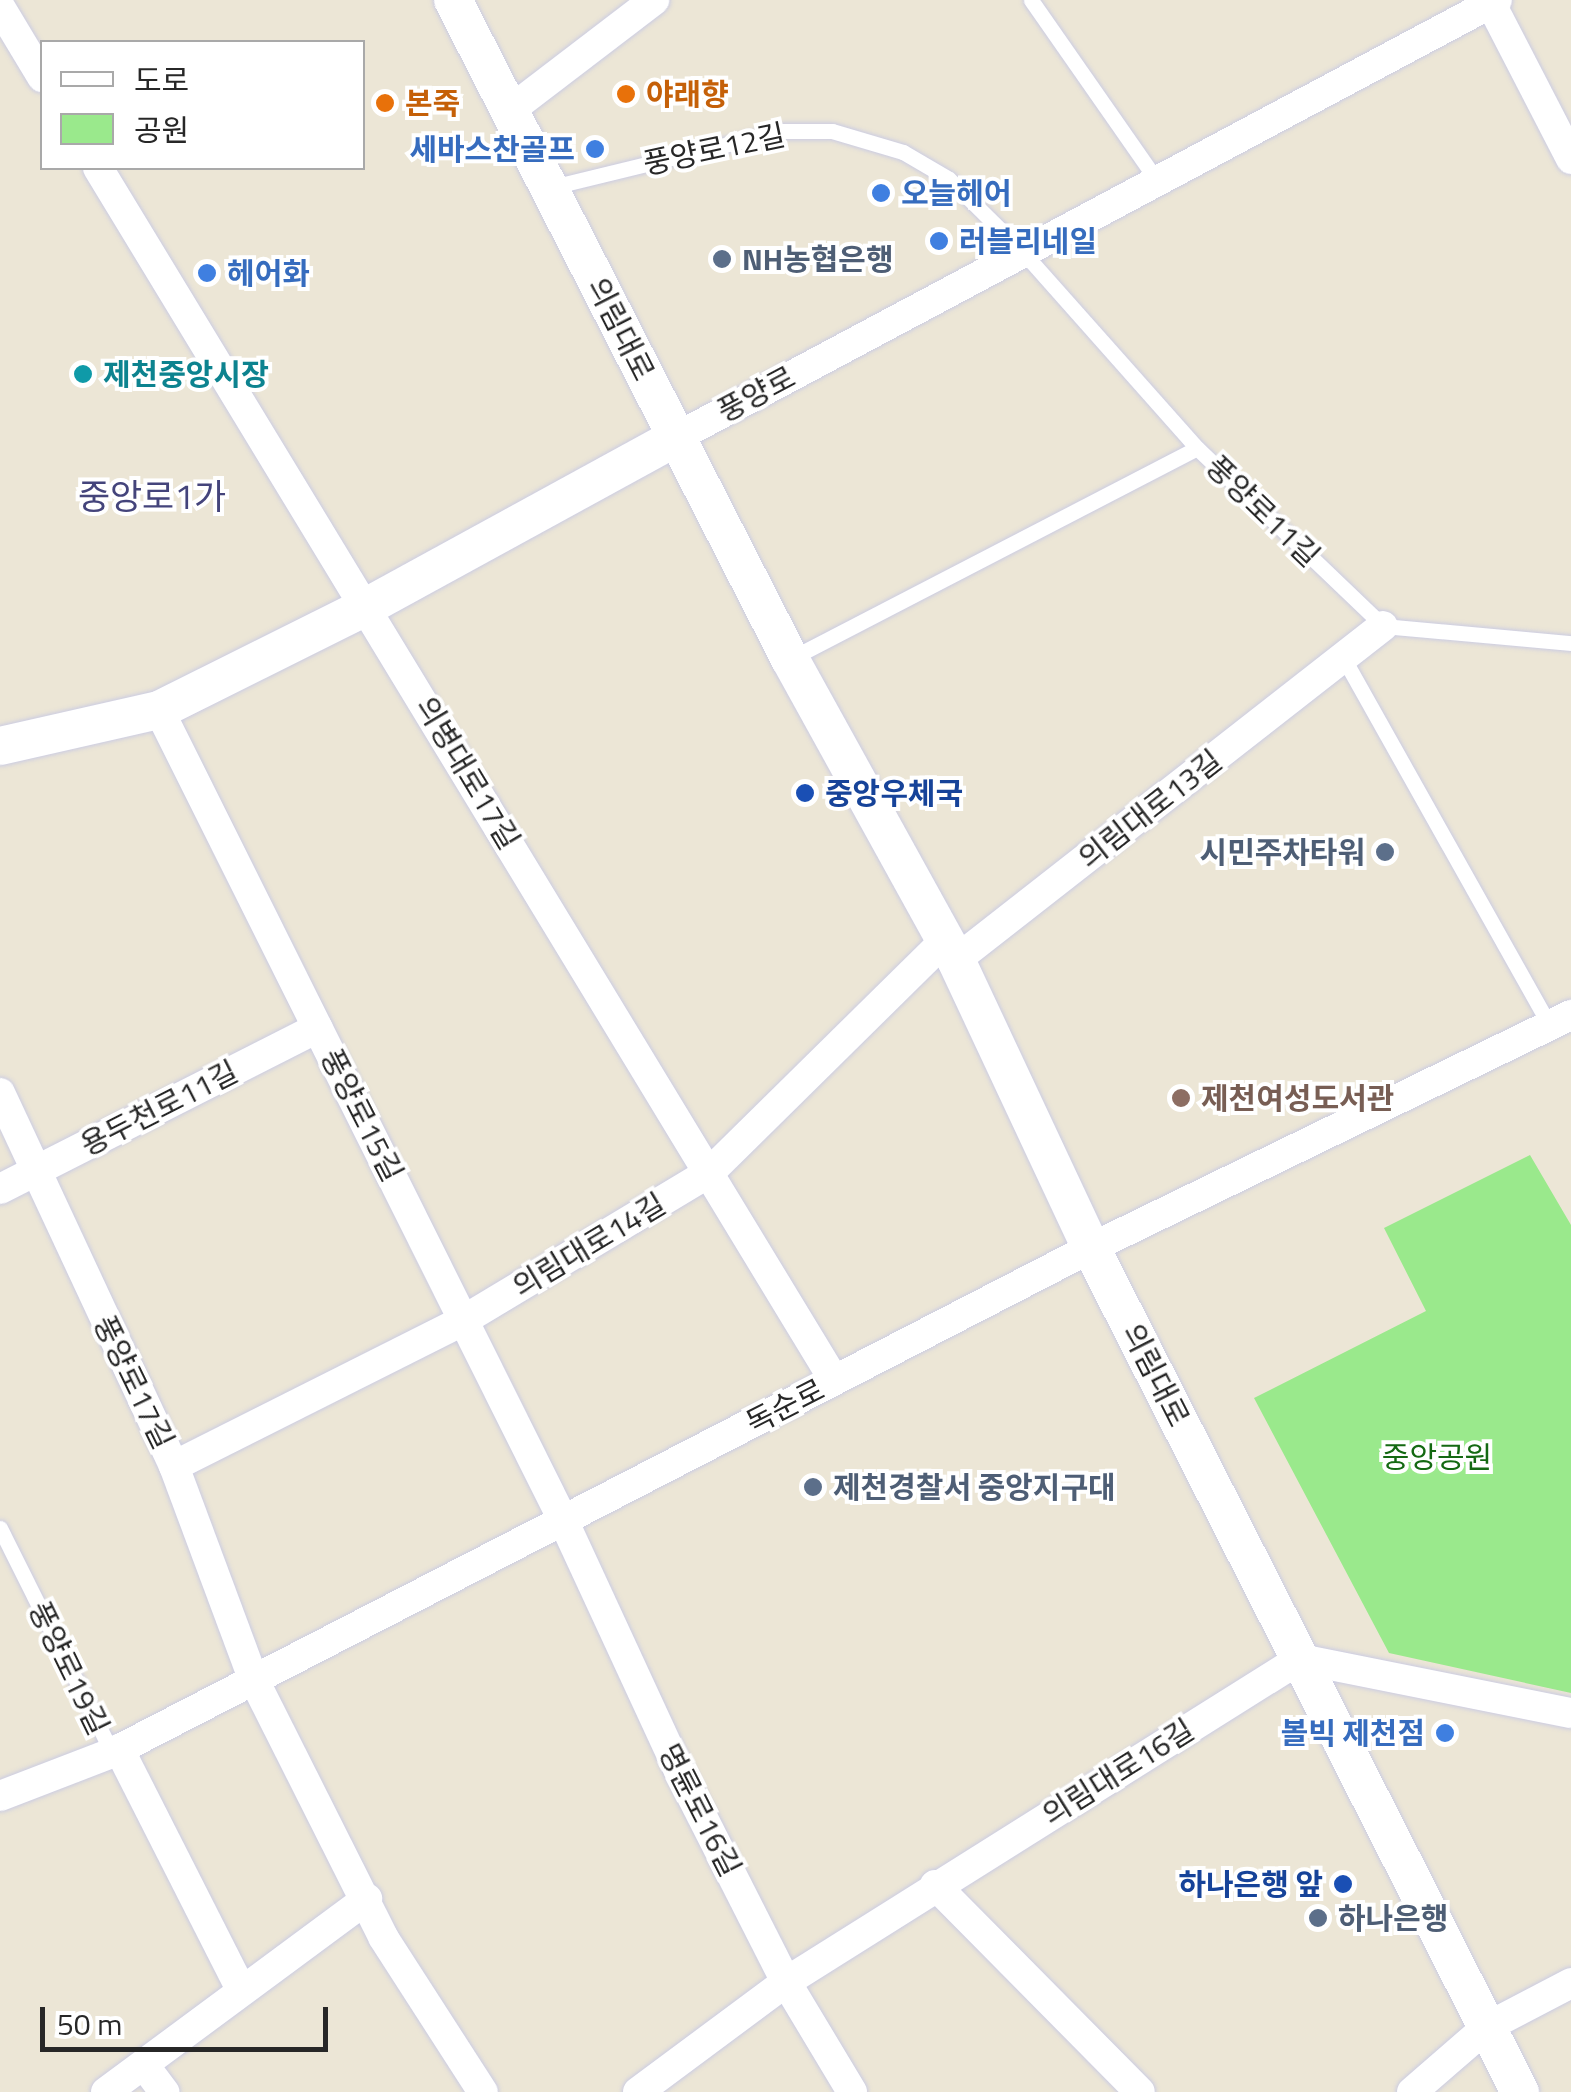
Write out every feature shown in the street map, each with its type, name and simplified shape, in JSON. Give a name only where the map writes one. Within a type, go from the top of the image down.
[{"type":"street","name":"의림대로","points":[[452,0],[790,658],[950,950],[1091,1248],[1520,2092]]},
{"type":"street","points":[[509,111],[654,0]]},
{"type":"street","points":[[1492,1],[1571,159]]},
{"type":"street","name":"풍양로","points":[[0,746],[159,710],[368,606],[1492,1]]},
{"type":"street","points":[[0,7],[40,75]]},
{"type":"street","name":"의병대로17길","points":[[99,170],[368,606],[834,1380]]},
{"type":"street","name":"의림대로13길","points":[[950,950],[1383,626]]},
{"type":"street","name":"풍양로15길","points":[[159,710],[563,1520]]},
{"type":"street","name":"의림대로14길","points":[[174,1466],[464,1320],[709,1173],[950,950]]},
{"type":"street","name":"용두천로11길","points":[[0,1189],[318,1028]]},
{"type":"street","name":"독순로","points":[[0,1796],[115,1751],[1091,1248],[1564,1029]]},
{"type":"street","name":"풍양로17길","points":[[0,1093],[32,1172],[174,1466],[253,1678],[367,1899],[382,1937],[483,2092]]},
{"type":"street","name":"명륜로16길","points":[[563,1520],[786,1982],[852,2092]]},
{"type":"street","points":[[1300,1659],[1571,1713]]},
{"type":"street","name":"의림대로16길","points":[[638,2092],[786,1982],[1300,1659]]},
{"type":"street","points":[[115,1751],[242,1991]]},
{"type":"street","points":[[936,1885],[1140,2092]]},
{"type":"street","points":[[106,2092],[367,1899]]},
{"type":"street","points":[[1412,2092],[1487,2027],[1571,1984]]},
{"type":"street","points":[[144,2064],[164,2092]]},
{"type":"lane","points":[[1031,0],[1156,179]]},
{"type":"lane","name":"풍양로12길","points":[[548,188],[758,134],[832,131],[933,166],[1022,251]]},
{"type":"lane","name":"풍양로11길","points":[[1022,251],[1196,448],[1383,626]]},
{"type":"lane","points":[[790,658],[1196,448]]},
{"type":"lane","points":[[1383,626],[1571,643]]},
{"type":"lane","points":[[1344,658],[1564,1029]]},
{"type":"lane","name":"풍양로19길","points":[[0,1528],[115,1751]]},
{"type":"green space","name":"중앙공원","points":[[1530,1155],[1571,1225],[1571,1693],[1389,1653],[1254,1398],[1426,1311],[1384,1228]]},
{"type":"place","name":"야래향","points":[[626,94]]},
{"type":"place","name":"본죽","points":[[385,103]]},
{"type":"place","name":"세바스찬골프","points":[[595,149]]},
{"type":"place","name":"오늘헤어","points":[[881,193]]},
{"type":"place","name":"러블리네일","points":[[939,241]]},
{"type":"place","name":"NH농협은행","points":[[722,259]]},
{"type":"place","name":"헤어화","points":[[207,273]]},
{"type":"place","name":"제천중앙시장","points":[[83,374]]},
{"type":"place","name":"중앙우체국","points":[[805,793]]},
{"type":"place","name":"시민주차타워","points":[[1385,852]]},
{"type":"place","name":"제천여성도서관","points":[[1181,1098]]},
{"type":"place","name":"제천경찰서 중앙지구대","points":[[813,1487]]},
{"type":"place","name":"볼빅 제천점","points":[[1445,1733]]},
{"type":"place","name":"하나은행 앞","points":[[1343,1884]]},
{"type":"place","name":"하나은행","points":[[1318,1918]]},
{"type":"district","name":"중앙로1가","points":[[152,496]]}]
